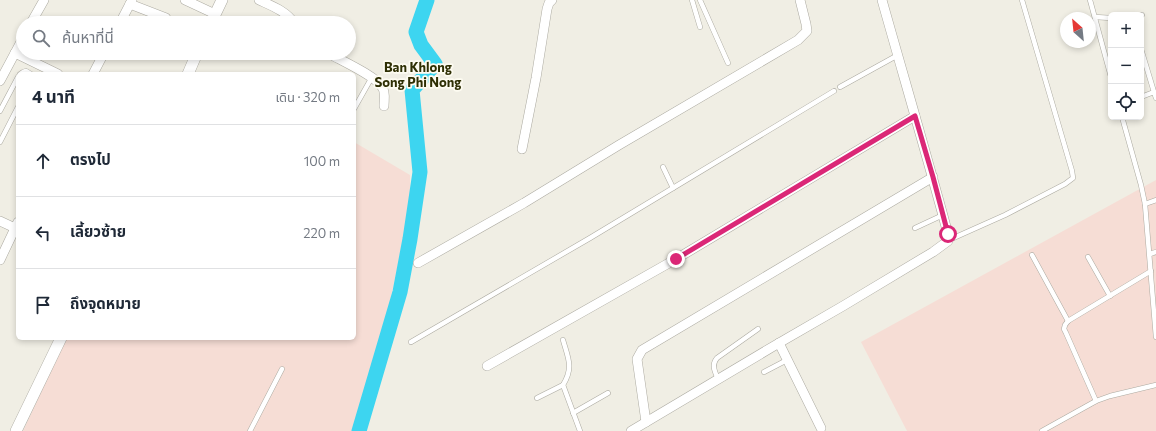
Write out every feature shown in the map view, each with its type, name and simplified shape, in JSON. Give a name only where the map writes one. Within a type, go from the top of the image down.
[{"type":"street","points":[[35,16],[44,0]]},
{"type":"street","points":[[185,0],[210,16]]},
{"type":"street","points":[[214,16],[222,0]]},
{"type":"street","points":[[259,0],[284,12],[288,16]]},
{"type":"street","points":[[522,149],[536,78],[547,9],[552,0]]},
{"type":"street","points":[[418,263],[524,203],[619,145],[798,40],[807,31],[800,0]]},
{"type":"street","points":[[631,431],[843,306],[933,252],[948,241],[949,238],[933,177],[882,0]]},
{"type":"street","points":[[124,16],[131,2],[162,16]]},
{"type":"street","points":[[0,81],[15,53]]},
{"type":"street","points":[[29,60],[54,72]]},
{"type":"street","points":[[95,72],[101,60]]},
{"type":"street","points":[[189,72],[194,60]]},
{"type":"street","points":[[340,60],[372,78],[383,88],[384,106]]},
{"type":"street","points":[[488,366],[676,259],[915,116]]},
{"type":"street","points":[[646,422],[637,359],[642,350],[933,177]]},
{"type":"street","points":[[0,221],[16,225]]},
{"type":"street","points":[[0,260],[16,227]]},
{"type":"street","points":[[16,431],[60,340]]},
{"type":"street","points":[[779,343],[821,428]]},
{"type":"lane","points":[[692,0],[700,27]]},
{"type":"lane","points":[[700,0],[728,63]]},
{"type":"lane","points":[[948,241],[1005,215],[1065,184],[1073,178],[1022,0]]},
{"type":"lane","points":[[1090,0],[1094,12]]},
{"type":"lane","points":[[1096,17],[1108,18]]},
{"type":"lane","points":[[1096,21],[1108,66]]},
{"type":"lane","points":[[840,87],[898,55]]},
{"type":"lane","points":[[1144,59],[1156,98]]},
{"type":"lane","points":[[356,106],[372,78]]},
{"type":"lane","points":[[0,111],[16,81]]},
{"type":"lane","points":[[411,342],[673,188],[834,91]]},
{"type":"lane","points":[[1144,96],[1154,92]]},
{"type":"lane","points":[[0,142],[16,111]]},
{"type":"lane","points":[[1123,120],[1141,184],[1145,204],[1155,299],[1156,337]]},
{"type":"lane","points":[[663,167],[673,188]]},
{"type":"lane","points":[[1145,204],[1156,200]]},
{"type":"lane","points":[[915,228],[943,214]]},
{"type":"lane","points":[[1150,254],[1156,252]]},
{"type":"lane","points":[[1032,255],[1068,321]]},
{"type":"lane","points":[[1088,257],[1110,296]]},
{"type":"lane","points":[[1096,401],[1064,329],[1065,325],[1068,321],[1151,271]]},
{"type":"lane","points":[[718,379],[713,367],[717,358],[758,329]]},
{"type":"lane","points":[[537,398],[562,385],[569,372],[570,364],[563,340]]},
{"type":"lane","points":[[764,372],[788,360]]},
{"type":"lane","points":[[250,431],[282,370]]},
{"type":"lane","points":[[562,385],[580,431]]},
{"type":"lane","points":[[1042,431],[1096,401],[1116,394],[1156,385]]},
{"type":"lane","points":[[573,413],[608,393]]},
{"type":"shaded area","points":[[356,143],[410,175],[410,207],[391,297],[361,413],[359,431],[23,431],[65,340],[356,340]]},
{"type":"shaded area","points":[[1156,180],[1156,431],[907,431],[861,342]]},
{"type":"waterway","points":[[359,431],[400,292],[410,239],[420,172],[412,90],[435,64],[421,45],[416,32],[427,0]]},
{"type":"district","name":"Ban Khlong Song Phi Nong","points":[[418,74]]},
{"type":"route","points":[[676,259],[915,116],[948,234]]}]
